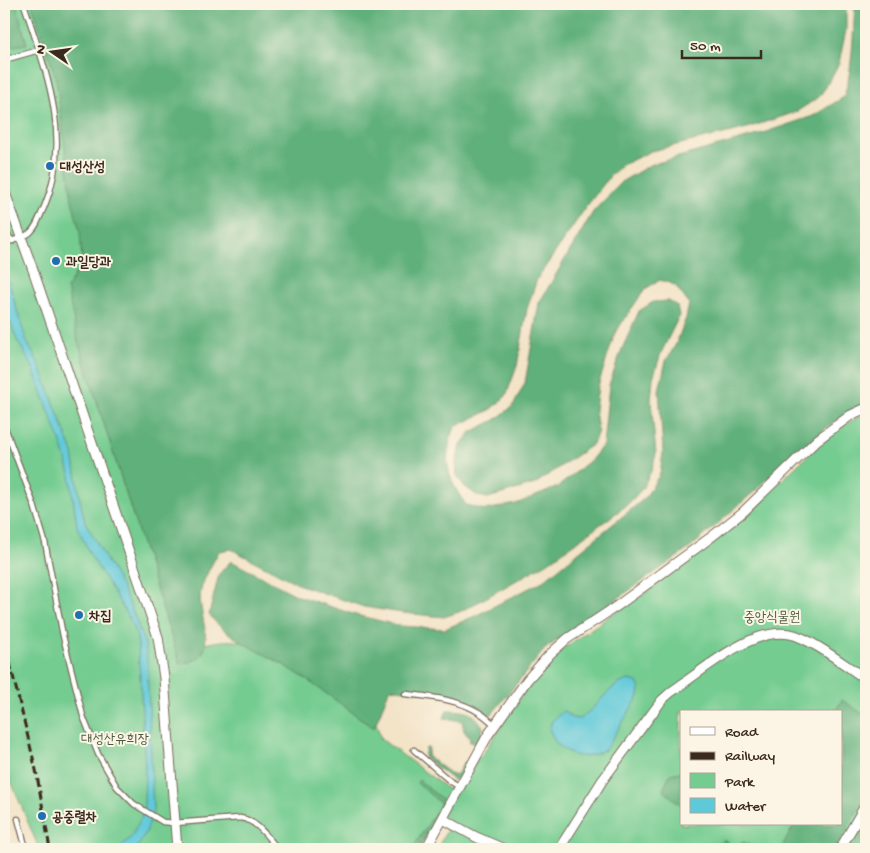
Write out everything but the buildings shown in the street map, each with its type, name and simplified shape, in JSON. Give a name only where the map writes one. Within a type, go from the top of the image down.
[{"type":"street","points":[[4,190],[18,240],[158,637],[164,678],[177,849]]},
{"type":"street","points":[[426,849],[480,748],[527,680],[550,654],[567,639],[617,606],[710,538],[743,512],[817,440],[851,415],[866,408]]},
{"type":"street","points":[[558,849],[602,781],[662,700],[731,650],[764,635],[776,633],[791,634],[804,639],[866,679]]},
{"type":"street","points":[[840,849],[866,804]]},
{"type":"street","points":[[442,819],[504,849]]},
{"type":"lane","points":[[4,243],[18,240],[34,231],[48,198],[56,162],[57,134],[50,81],[24,4]]},
{"type":"lane","points":[[4,60],[39,50]]},
{"type":"lane","points":[[4,232],[18,240]]},
{"type":"lane","points":[[4,425],[34,505],[45,542],[63,636],[83,716],[98,754],[117,787],[134,804],[163,822],[174,824],[246,819],[258,826],[278,849]]},
{"type":"lane","points":[[404,694],[438,698],[462,704],[480,713],[495,725]]},
{"type":"lane","points":[[414,750],[450,781],[460,787]]},
{"type":"lane","points":[[18,819],[26,849]]},
{"type":"green space","name":"대성산유희장","points":[[4,4],[38,4],[61,79],[189,648],[214,642],[230,641],[238,641],[255,646],[376,723],[381,739],[449,790],[459,782],[486,749],[535,676],[557,653],[635,598],[637,599],[732,528],[806,457],[840,428],[866,412],[866,849],[437,849],[447,830],[435,822],[419,849],[39,849],[4,764]]},
{"type":"green space","points":[[4,4],[16,4],[27,44],[13,46],[4,15]]},
{"type":"green space","points":[[32,4],[846,4],[846,30],[839,63],[826,87],[819,97],[796,112],[744,129],[651,151],[622,165],[610,176],[586,207],[537,279],[527,309],[517,366],[506,396],[492,409],[455,427],[448,449],[448,468],[450,477],[466,505],[485,510],[516,504],[558,487],[592,459],[603,445],[609,385],[639,311],[653,302],[669,301],[677,306],[679,316],[661,353],[653,378],[651,401],[656,454],[652,469],[642,489],[626,506],[547,563],[480,601],[459,612],[444,617],[364,607],[300,585],[231,549],[219,551],[206,575],[201,590],[201,608],[206,638],[205,647],[202,655],[195,660],[180,664],[78,342],[67,288],[82,262],[80,232],[72,200],[56,78]]},
{"type":"green space","points":[[855,4],[866,4],[866,404],[831,424],[690,548],[545,649],[491,715],[456,697],[390,688],[374,728],[306,679],[225,630],[209,615],[219,574],[231,561],[298,596],[356,615],[401,626],[445,629],[475,616],[543,581],[645,498],[660,474],[663,452],[659,390],[666,361],[676,344],[689,304],[675,285],[660,280],[645,289],[615,333],[598,386],[595,410],[598,431],[593,444],[535,484],[488,498],[478,496],[464,486],[457,475],[456,462],[462,443],[471,432],[495,420],[513,406],[525,383],[539,303],[593,212],[621,182],[650,165],[754,136],[813,116],[844,97],[851,63]]},
{"type":"green space","points":[[842,700],[866,716],[866,796],[835,849],[781,849],[794,826],[842,826],[842,710],[836,710]]},
{"type":"green space","points":[[447,710],[468,712],[476,717],[483,727],[482,735],[475,744],[470,742],[469,737],[464,731],[462,721],[444,718]]},
{"type":"green space","points":[[426,748],[429,748],[428,757],[453,775],[457,774],[464,762],[467,763],[458,779],[453,780],[424,757]]},
{"type":"green space","points":[[680,772],[680,804],[663,790],[670,774]]},
{"type":"green space","points":[[419,780],[445,802],[418,849],[412,849],[441,804],[417,783]]},
{"type":"green space","points":[[866,810],[866,833],[855,830]]},
{"type":"green space","points":[[854,833],[866,836],[866,849],[845,849]]},
{"type":"green space","points":[[723,840],[733,846],[744,842],[756,849],[719,849],[718,846]]},
{"type":"water","points":[[4,273],[9,282],[27,342],[39,364],[73,453],[85,522],[121,586],[145,645],[153,809],[147,830],[136,849],[118,849],[130,838],[135,830],[142,816],[144,804],[145,767],[137,637],[129,618],[90,554],[77,527],[69,470],[62,446],[32,366],[17,340],[6,310]]},
{"type":"water","points":[[630,680],[637,682],[640,689],[639,696],[605,750],[585,757],[574,755],[555,742],[549,729],[552,721],[563,711],[572,718],[579,719],[616,686]]},
{"type":"railway","points":[[4,639],[36,770],[50,849]]},
{"type":"place","name":"대성산성","points":[[50,166]]},
{"type":"place","name":"과일당과","points":[[56,261]]},
{"type":"place","name":"차집","points":[[79,615]]},
{"type":"place","name":"공중렬차","points":[[42,816]]},
{"type":"park label","name":"중앙식물원","points":[[772,616]]}]
